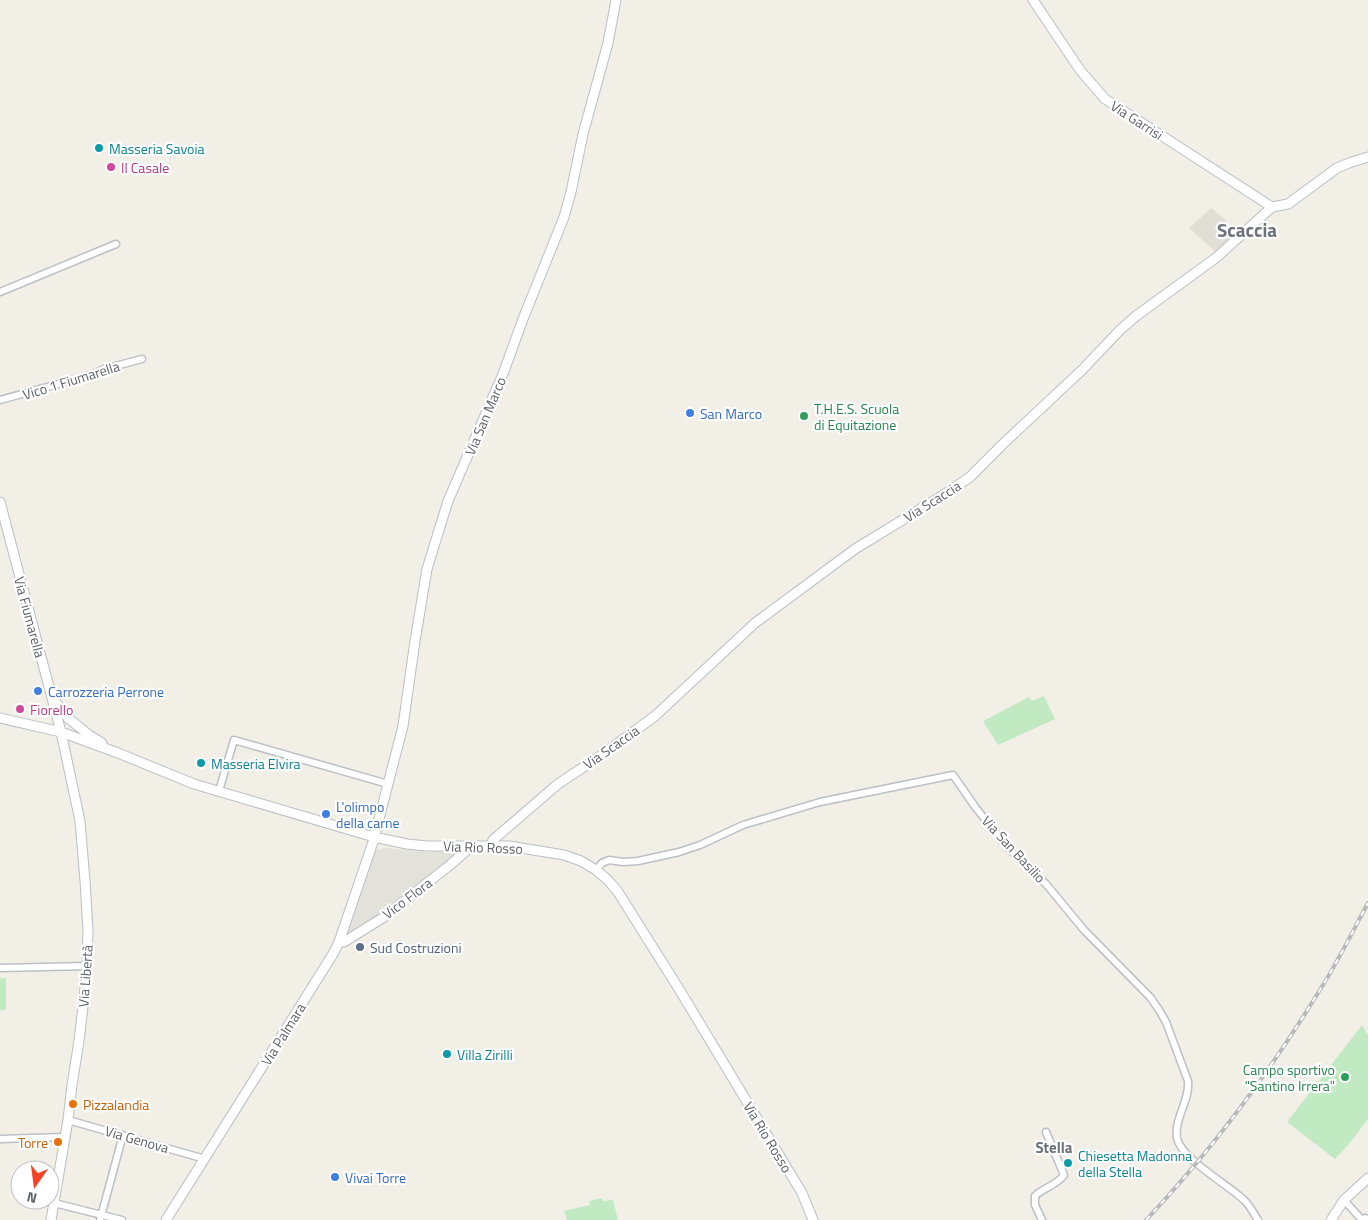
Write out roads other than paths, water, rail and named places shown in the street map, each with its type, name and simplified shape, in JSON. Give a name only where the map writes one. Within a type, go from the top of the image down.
[{"type":"street","name":"Via San Marco","points":[[374,837],[403,726],[427,570],[448,501],[503,374],[564,217],[583,134],[608,43],[616,0]]},
{"type":"street","name":"Via Garrisi","points":[[1033,0],[1080,70],[1105,99],[1272,207]]},
{"type":"street","name":"Via Scaccia","points":[[491,845],[494,840],[558,784],[606,752],[654,716],[754,622],[855,549],[966,480],[1082,370],[1120,330],[1136,316],[1217,257],[1272,207],[1288,204],[1337,168],[1368,157]]},
{"type":"street","points":[[0,292],[116,244]]},
{"type":"street","name":"Vico 1 Fiumarella","points":[[0,400],[142,359]]},
{"type":"street","name":"Via Fiumarella","points":[[0,502],[60,732]]},
{"type":"street","points":[[52,697],[68,718],[89,736],[118,753]]},
{"type":"street","points":[[0,718],[60,732],[118,753]]},
{"type":"street","points":[[58,722],[62,718],[68,718]]},
{"type":"street","name":"Via Libertà","points":[[60,732],[80,821],[87,920],[87,966],[80,1041],[60,1170]]},
{"type":"street","points":[[220,792],[234,740],[388,784]]},
{"type":"street","name":"Via Rio Rosso","points":[[118,753],[220,792],[374,837],[427,846],[509,846],[564,855],[581,861],[596,870],[618,892],[665,966],[798,1187],[813,1220]]},
{"type":"street","name":"Via San Basilio","points":[[596,870],[602,863],[609,860],[623,862],[638,861],[679,852],[700,845],[743,825],[820,802],[953,775],[976,808],[1008,847],[1046,884],[1084,930],[1150,997],[1159,1010],[1166,1022],[1188,1081],[1188,1088],[1177,1126],[1179,1145],[1185,1153],[1245,1201],[1258,1220]]},
{"type":"street","name":"Via Palmara","points":[[166,1220],[333,954],[339,942],[374,837]]},
{"type":"street","name":"Vico Flora","points":[[339,942],[344,942],[384,917],[466,852],[469,846]]},
{"type":"street","points":[[0,968],[87,966]]},
{"type":"street","name":"Via Genova","points":[[68,1120],[205,1159]]},
{"type":"street","points":[[1042,1220],[1034,1206],[1034,1196],[1061,1180],[1064,1175],[1046,1132]]},
{"type":"street","points":[[101,1217],[123,1135]]},
{"type":"street","points":[[0,1139],[66,1137]]},
{"type":"street","points":[[1331,1220],[1344,1200],[1368,1178]]},
{"type":"street","points":[[1344,1200],[1362,1220],[1365,1218],[1368,1220]]},
{"type":"street","points":[[60,1205],[101,1217],[122,1220]]},
{"type":"railway","points":[[1146,1220],[1220,1135],[1286,1044],[1326,980],[1368,903]]},
{"type":"place","name":"Masseria Savoia","points":[[99,148]]},
{"type":"place","name":"Il Casale","points":[[111,167]]},
{"type":"place","name":"San Marco","points":[[690,413]]},
{"type":"place","name":"T.H.E.S. Scuola di Equitazione","points":[[804,416]]},
{"type":"place","name":"Carrozzeria Perrone","points":[[38,691]]},
{"type":"place","name":"Fiorello","points":[[20,709]]},
{"type":"place","name":"Masseria Elvira","points":[[201,763]]},
{"type":"place","name":"L'olimpo della carne","points":[[326,814]]},
{"type":"place","name":"Sud Costruzioni","points":[[360,947]]},
{"type":"place","name":"Villa Zirilli","points":[[447,1054]]},
{"type":"place","name":"Campo sportivo \"Santino Irrera\"","points":[[1345,1077]]},
{"type":"place","name":"Pizzalandia","points":[[73,1104]]},
{"type":"place","name":"Torre","points":[[58,1142]]},
{"type":"place","name":"Chiesetta Madonna della Stella","points":[[1068,1163]]},
{"type":"place","name":"Vivai Torre","points":[[335,1177]]},
{"type":"district","name":"Scaccia","points":[[1247,229]]},
{"type":"district","name":"Stella","points":[[1054,1147]]}]
